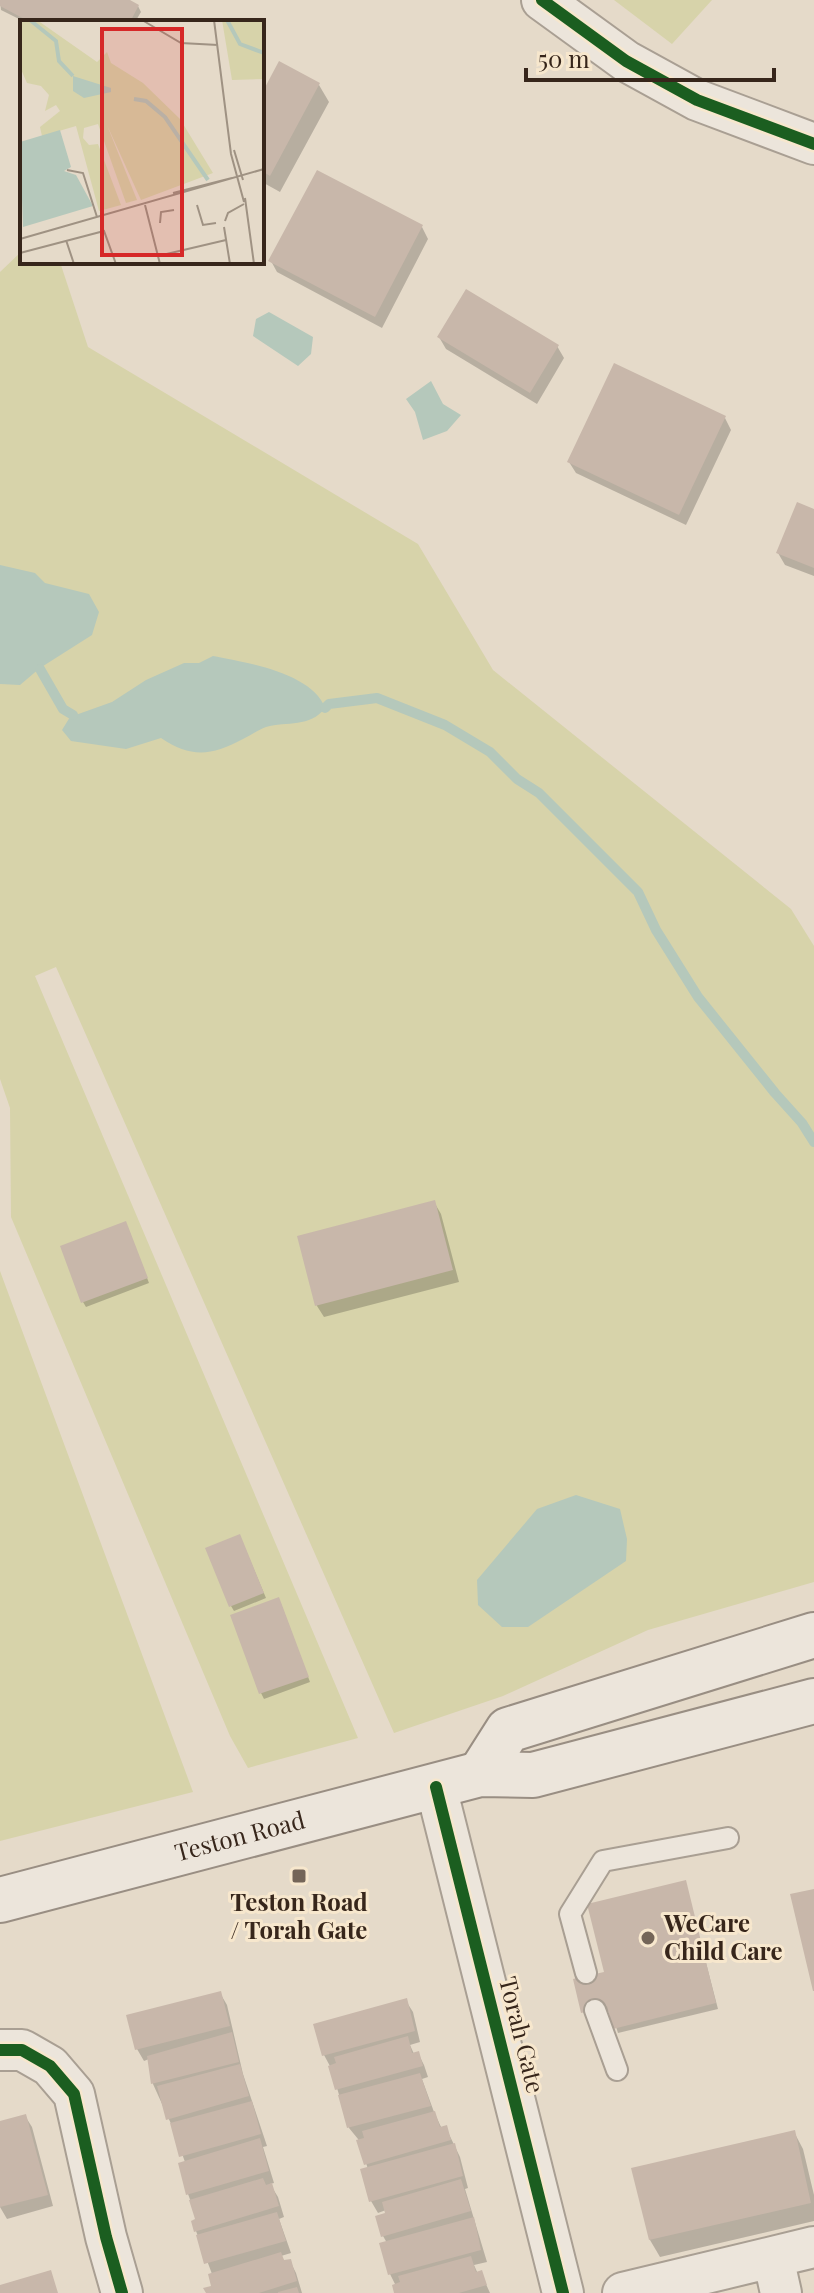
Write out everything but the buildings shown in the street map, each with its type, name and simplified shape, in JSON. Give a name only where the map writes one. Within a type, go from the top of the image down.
[{"type":"main road","points":[[480,1774],[508,1730],[814,1635]]},
{"type":"main road","name":"Teston Road","points":[[0,1900],[480,1774],[533,1775],[814,1701]]},
{"type":"street","points":[[542,0],[626,61],[697,100],[814,144]]},
{"type":"street","name":"Torah Gate","points":[[436,1787],[563,2293]]},
{"type":"street","points":[[0,2050],[22,2050],[50,2066],[74,2094],[106,2237],[122,2293]]},
{"type":"street","points":[[623,2293],[777,2275],[814,2247]]},
{"type":"lane","points":[[586,1973],[570,1914],[603,1861],[728,1838]]},
{"type":"lane","points":[[595,2010],[617,2070]]},
{"type":"shaded area","points":[[614,0],[712,0],[672,44]]},
{"type":"shaded area","points":[[20,253],[20,264],[61,264],[88,347],[418,544],[493,670],[791,909],[814,946],[814,1582],[648,1630],[503,1696],[394,1733],[56,967],[35,976],[358,1738],[248,1768],[230,1736],[11,1217],[10,1108],[0,1079],[0,272]]},
{"type":"shaded area","points":[[269,312],[313,337],[311,354],[298,366],[253,336],[256,319]]},
{"type":"shaded area","points":[[431,381],[443,404],[461,415],[447,431],[423,440],[415,412],[406,399]]},
{"type":"shaded area","points":[[0,565],[35,573],[45,583],[89,594],[99,612],[92,635],[40,668],[20,685],[0,684]]},
{"type":"shaded area","points":[[213,656],[259,666],[292,678],[318,696],[325,708],[312,719],[266,727],[232,745],[201,752],[182,749],[161,738],[126,749],[71,741],[62,730],[70,717],[112,702],[146,680],[184,663],[199,663]]},
{"type":"shaded area","points":[[0,1271],[193,1792],[0,1841]]},
{"type":"shaded area","points":[[576,1495],[620,1509],[627,1539],[626,1561],[528,1627],[502,1627],[478,1605],[477,1580],[537,1509]]},
{"type":"waterway","points":[[40,669],[63,709],[73,715]]},
{"type":"waterway","points":[[325,708],[329,704],[377,698],[445,725],[490,752],[517,779],[539,793],[638,892],[656,930],[698,997],[802,1123],[814,1142]]},
{"type":"cycle path","points":[[542,0],[626,61],[697,100],[814,144]]},
{"type":"cycle path","points":[[436,1787],[563,2293]]},
{"type":"cycle path","points":[[0,2050],[22,2050],[50,2066],[74,2094],[106,2237],[122,2293]]},
{"type":"place","name":"Teston Road / Torah Gate","points":[[299,1876]]},
{"type":"place","name":"WeCare Child Care","points":[[648,1938]]}]
